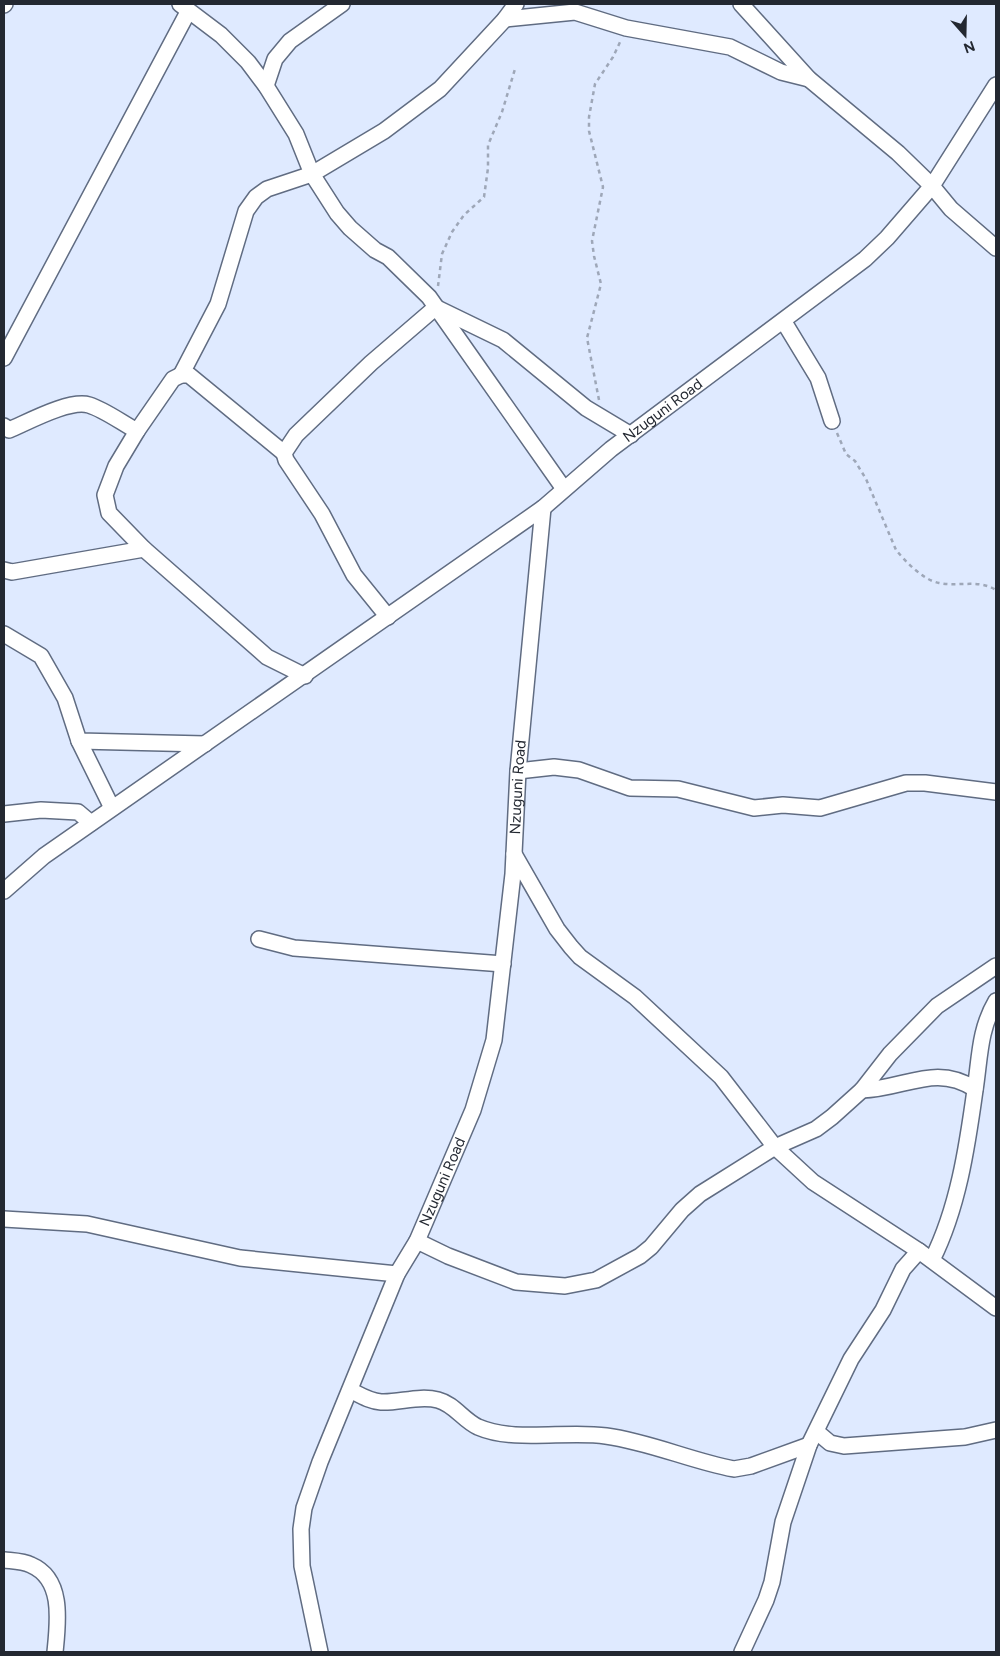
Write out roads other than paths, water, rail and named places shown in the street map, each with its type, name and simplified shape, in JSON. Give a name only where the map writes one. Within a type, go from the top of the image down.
[{"type":"street","points":[[266,86],[275,59],[290,41],[342,4]]},
{"type":"street","points":[[181,375],[218,304],[246,211],[256,198],[267,189],[312,174],[384,131],[440,89],[516,4]]},
{"type":"street","points":[[741,4],[809,79],[898,152],[932,186],[951,209],[996,248]]},
{"type":"street","points":[[4,358],[184,8],[221,36],[248,62],[266,86],[296,134],[312,174],[342,219],[376,250],[388,257],[429,297],[564,490]]},
{"type":"street","points":[[504,19],[575,12],[626,28],[730,47],[781,72],[809,79]]},
{"type":"street","name":"Nzuguni Road","points":[[320,1652],[302,1566],[301,1529],[304,1508],[317,1471],[397,1274],[417,1241],[473,1110],[494,1040],[514,854],[518,771],[543,508],[631,435],[784,322],[865,259],[887,238],[932,186],[996,85]]},
{"type":"street","points":[[435,308],[503,340],[586,408],[631,435]]},
{"type":"street","points":[[284,453],[296,435],[371,363],[435,308]]},
{"type":"street","points":[[784,322],[818,378],[832,420]]},
{"type":"street","points":[[305,676],[267,657],[144,549],[108,513],[105,495],[116,466],[137,431],[173,379],[181,375],[189,375],[284,453],[286,460],[322,514],[354,575],[388,617]]},
{"type":"street","points":[[5,429],[65,406],[78,404],[89,405],[137,431]]},
{"type":"street","points":[[4,891],[44,856],[305,676],[543,508]]},
{"type":"street","points":[[4,570],[12,572],[60,565],[144,549]]},
{"type":"street","points":[[4,634],[41,656],[65,698],[79,741],[112,808]]},
{"type":"street","points":[[79,741],[205,744]]},
{"type":"street","points":[[518,771],[554,767],[579,770],[630,788],[678,789],[754,808],[783,805],[820,808],[906,783],[925,783],[996,792]]},
{"type":"street","points":[[4,814],[42,810],[78,812],[91,823]]},
{"type":"street","points":[[514,854],[557,929],[571,947],[580,957],[635,997],[721,1077],[775,1147],[813,1182],[919,1251],[996,1308]]},
{"type":"street","points":[[260,939],[294,948],[503,964]]},
{"type":"street","points":[[417,1241],[448,1256],[516,1282],[565,1286],[588,1282],[640,1256],[651,1247],[682,1210],[700,1194],[775,1147],[816,1129],[862,1090],[890,1054],[937,1006],[996,966]]},
{"type":"street","points":[[932,1260],[952,1213],[975,1089],[979,1046],[983,1029],[996,1001]]},
{"type":"street","points":[[862,1090],[878,1089],[942,1076],[957,1078],[975,1089]]},
{"type":"street","points":[[4,1219],[87,1224],[240,1258],[397,1274]]},
{"type":"street","points":[[742,1652],[766,1600],[772,1582],[783,1522],[809,1445],[851,1359],[883,1310],[904,1269],[919,1251]]},
{"type":"street","points":[[350,1390],[370,1400],[382,1402],[428,1398],[437,1400],[447,1404],[478,1427],[509,1434],[606,1436],[734,1470],[751,1466],[809,1445]]},
{"type":"street","points":[[817,1432],[830,1443],[844,1446],[965,1436],[996,1430]]},
{"type":"street","points":[[4,1560],[30,1564],[48,1575],[57,1598],[55,1652]]}]
